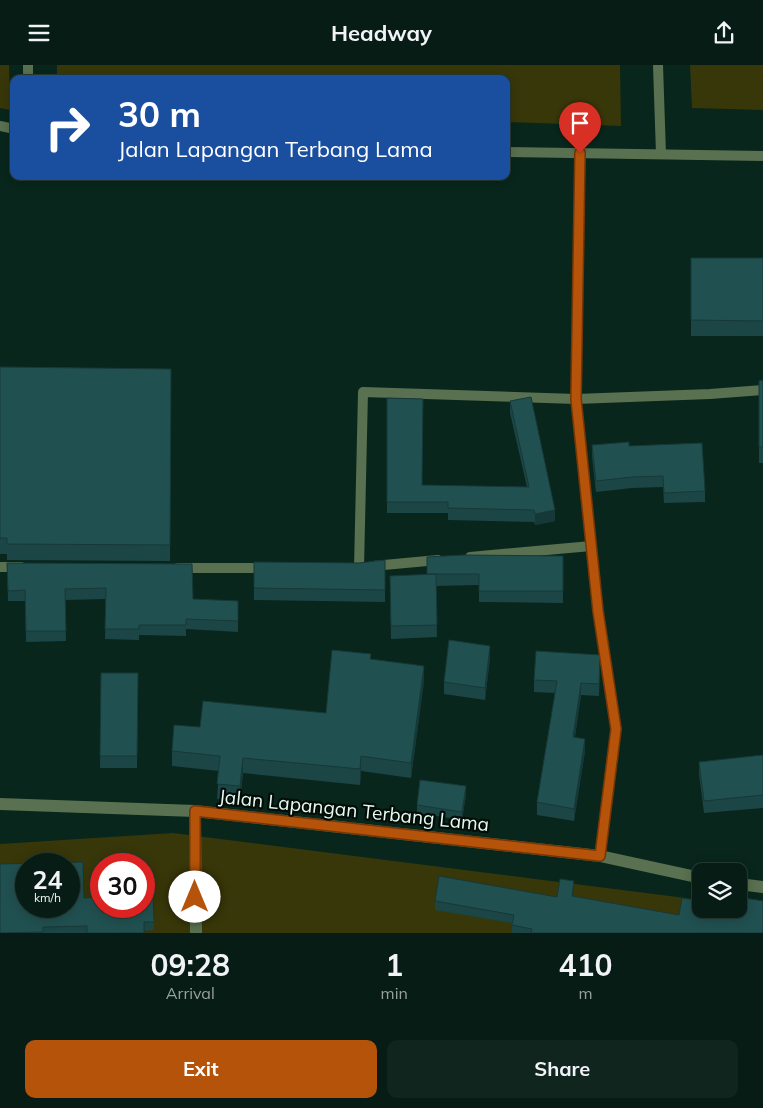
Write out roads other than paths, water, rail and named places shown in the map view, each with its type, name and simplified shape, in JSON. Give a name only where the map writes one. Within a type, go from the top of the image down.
[{"type":"street","name":"Jalan Lapangan Terbang Lama","points":[[0,805],[195,811],[600,856],[692,877]]},
{"type":"street","points":[[195,811],[196,933]]},
{"type":"street","points":[[747,885],[763,887]]},
{"type":"lane","points":[[658,65],[661,155]]},
{"type":"lane","points":[[510,152],[763,156]]},
{"type":"lane","points":[[580,153],[576,399],[598,611],[616,729],[600,856]]},
{"type":"lane","points":[[591,546],[354,568],[363,392],[576,399],[763,390]]},
{"type":"lane","points":[[0,567],[30,567]]},
{"type":"lane","points":[[169,568],[279,568]]}]
